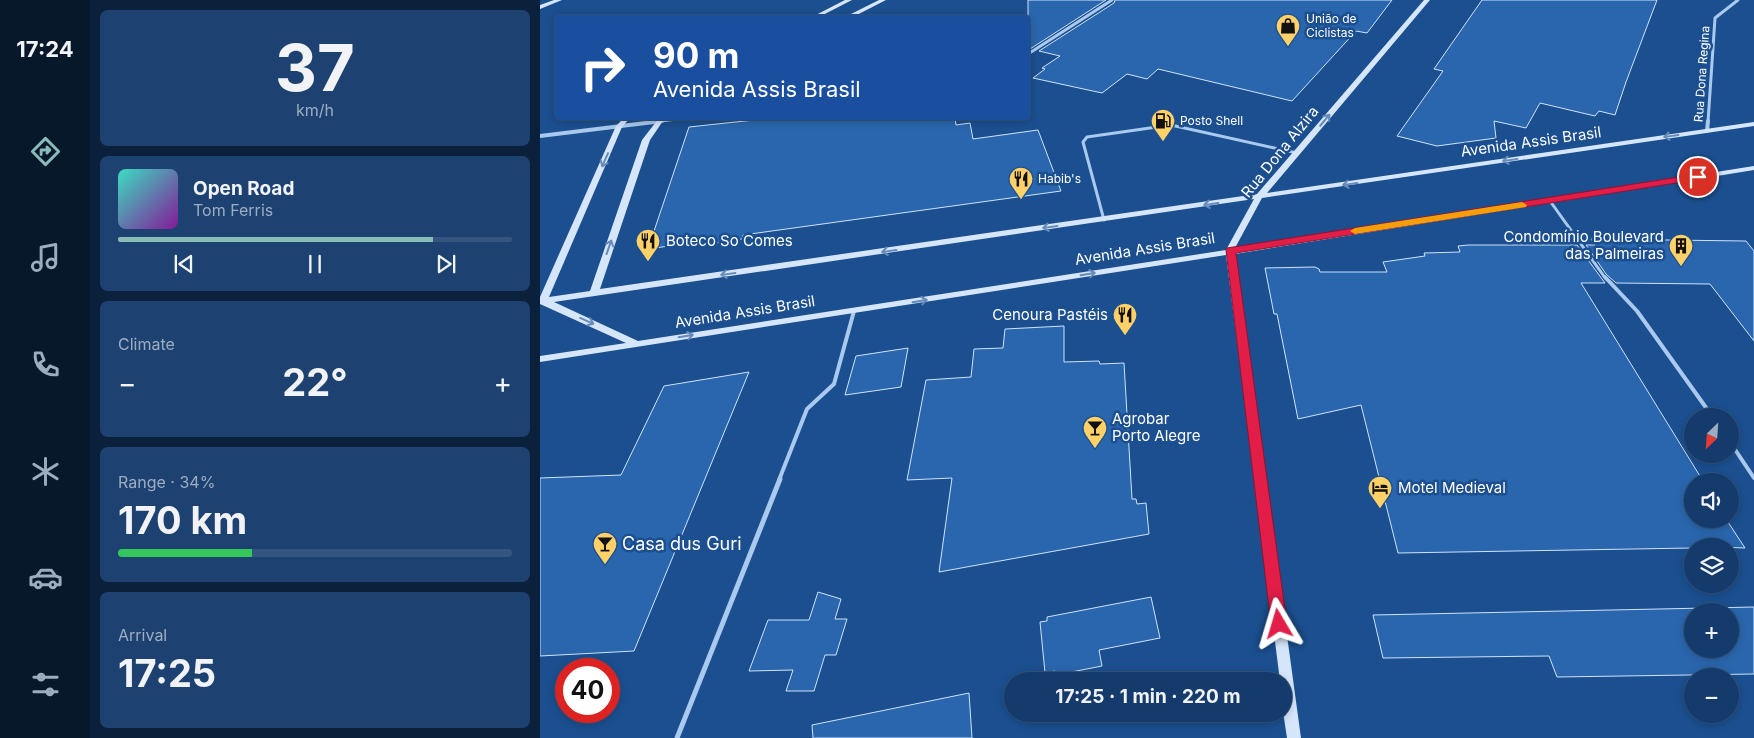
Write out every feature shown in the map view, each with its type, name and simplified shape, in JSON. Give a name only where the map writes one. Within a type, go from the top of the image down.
[{"type":"main road","points":[[540,7],[559,0]]},
{"type":"main road","points":[[818,15],[850,0]]},
{"type":"main road","points":[[851,15],[883,0]]},
{"type":"main road","name":"Rua Dona Alzira","points":[[1230,250],[1259,197],[1427,0]]},
{"type":"main road","points":[[625,120],[619,126],[542,301],[637,344]]},
{"type":"main road","points":[[594,293],[646,140],[659,120]]},
{"type":"main road","name":"Avenida Assis Brasil","points":[[542,301],[1754,124]]},
{"type":"main road","name":"Avenida Assis Brasil","points":[[540,359],[1754,168]]},
{"type":"main road","points":[[1230,250],[1294,738]]},
{"type":"street","points":[[1030,53],[1112,0]]},
{"type":"street","name":"Rua Dona Regina","points":[[1707,131],[1714,18],[1738,0]]},
{"type":"street","points":[[540,136],[654,120]]},
{"type":"lane","points":[[1104,220],[1083,142],[1086,137],[1171,125],[1297,153]]},
{"type":"lane","points":[[1550,201],[1610,284],[1637,311],[1670,354],[1707,408]]},
{"type":"lane","points":[[677,738],[807,409],[834,384],[854,311]]},
{"type":"lane","points":[[1739,456],[1754,478]]},
{"type":"building","points":[[1028,0],[1106,0],[1030,49],[1030,15],[1028,15]]},
{"type":"building","points":[[1115,0],[1392,0],[1367,33],[1356,31],[1292,101],[1158,69],[1147,79],[1127,74],[1102,93],[1033,78],[1045,69],[1042,68],[1060,56],[1039,51],[1114,3]]},
{"type":"building","points":[[1482,0],[1657,0],[1615,115],[1599,111],[1595,116],[1540,103],[1526,128],[1494,121],[1496,138],[1437,146],[1397,136],[1443,71],[1434,69]]},
{"type":"building","points":[[754,120],[955,120],[956,125],[970,123],[973,139],[1038,130],[1061,191],[743,235],[742,239],[696,246],[697,242],[648,249],[689,127]]},
{"type":"building","name":"Condomínio Boulevard das Palmeiras","points":[[1591,239],[1746,241],[1754,251],[1754,341],[1710,284],[1616,283],[1606,274],[1586,245],[1595,245]]},
{"type":"building","points":[[1577,245],[1605,283],[1581,283],[1684,450],[1684,463],[1692,463],[1698,473],[1684,473],[1684,528],[1732,528],[1738,538],[1684,538],[1684,548],[1398,553],[1361,405],[1298,419],[1277,314],[1274,314],[1265,268],[1315,267],[1320,272],[1387,272],[1383,262],[1425,256],[1424,253],[1460,252],[1458,246]]},
{"type":"building","points":[[1064,326],[1064,362],[1099,361],[1100,364],[1124,363],[1132,499],[1136,499],[1137,504],[1146,503],[1149,534],[939,572],[952,478],[907,480],[926,380],[971,377],[974,349],[1003,348],[1005,329]]},
{"type":"building","points":[[908,348],[901,387],[845,395],[856,356]]},
{"type":"building","name":"Casa dus Guri","points":[[749,372],[634,651],[540,656],[540,478],[621,475],[664,386]]},
{"type":"building","points":[[1739,539],[1745,548],[1739,548]]},
{"type":"building","points":[[818,592],[841,599],[835,619],[847,619],[836,655],[825,655],[814,691],[786,691],[793,670],[749,671],[768,620],[809,620]]},
{"type":"building","points":[[1151,597],[1160,638],[1099,650],[1102,666],[1071,672],[1045,672],[1040,622],[1047,621],[1047,617]]},
{"type":"building","points":[[1739,607],[1754,607],[1754,674],[1739,674],[1739,668],[1684,668],[1684,675],[1557,677],[1549,656],[1383,658],[1373,615],[1684,608],[1684,658],[1739,658]]},
{"type":"building","points":[[969,693],[972,738],[813,738],[812,725]]},
{"type":"slow traffic","points":[[1355,231],[1522,205]]},
{"type":"place","name":"União de Ciclistas","points":[[1288,47]]},
{"type":"place","name":"Posto Shell","points":[[1163,142]]},
{"type":"place","name":"Habib's","points":[[1021,200]]},
{"type":"place","name":"Boteco So Comes","points":[[648,262]]},
{"type":"place","name":"Condomínio Boulevard das Palmeiras","points":[[1681,267]]},
{"type":"place","name":"Cenoura Pastéis","points":[[1125,336]]},
{"type":"place","name":"Agrobar Porto Alegre","points":[[1095,449]]},
{"type":"place","name":"Motel Medieval","points":[[1380,509]]},
{"type":"place","name":"Casa dus Guri","points":[[605,565]]},
{"type":"route","points":[[1279,624],[1230,250],[1698,177]]}]
